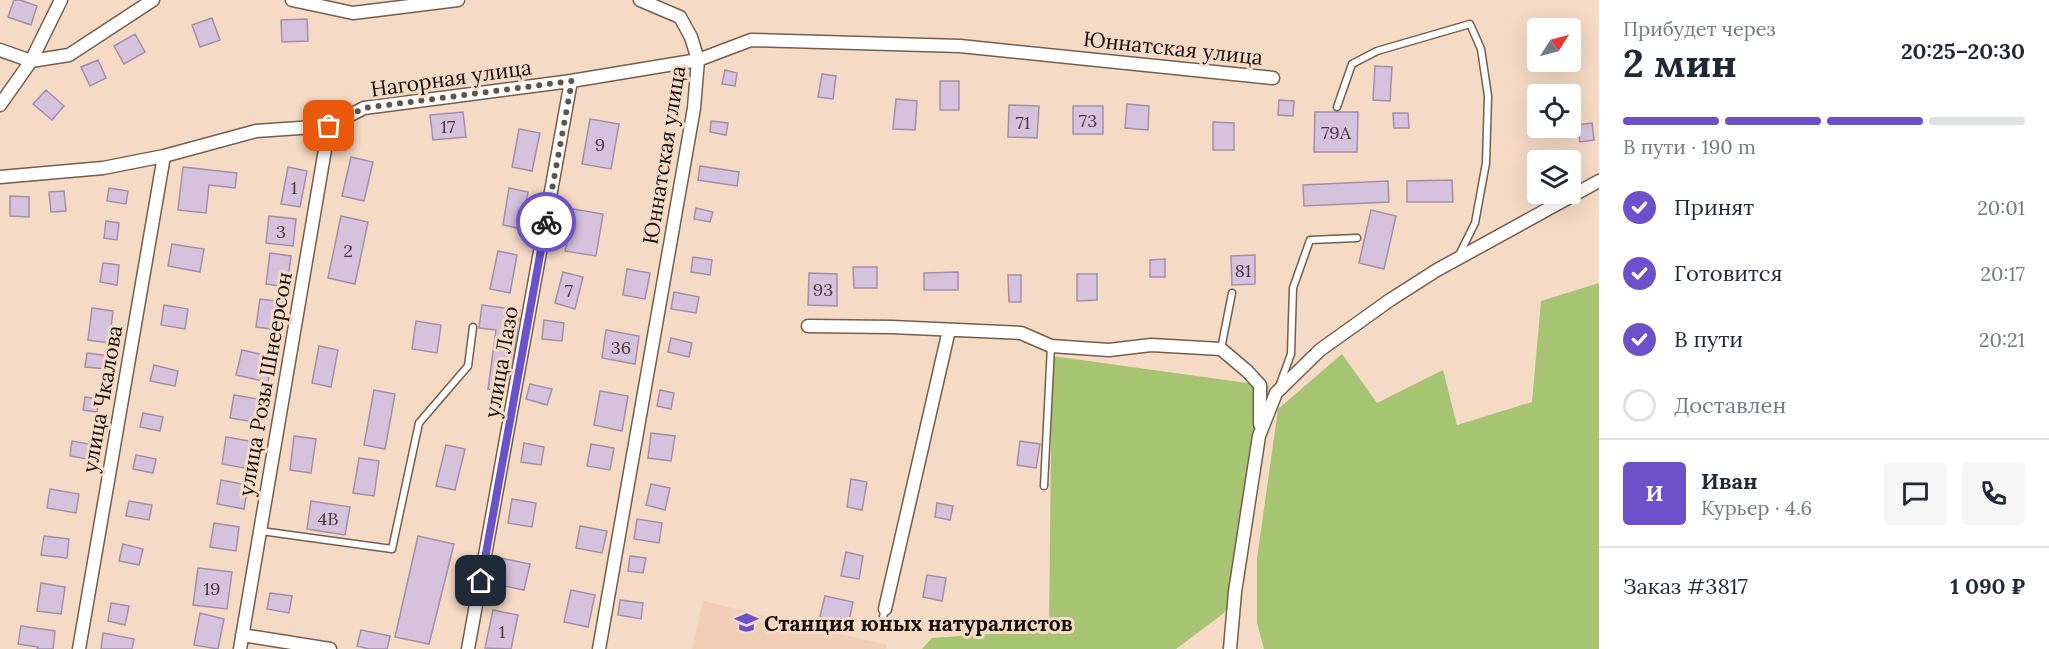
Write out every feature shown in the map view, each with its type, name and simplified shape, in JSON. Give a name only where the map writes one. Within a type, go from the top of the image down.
[{"type":"street","points":[[0,105],[31,61],[61,0]]},
{"type":"street","points":[[0,50],[31,61],[69,55],[153,0]]},
{"type":"street","points":[[292,0],[352,13],[373,6],[459,0]]},
{"type":"street","points":[[640,0],[680,17],[691,37],[698,60]]},
{"type":"street","name":"Юннатская улица","points":[[599,649],[694,108],[698,60],[752,40],[937,45],[1273,78]]},
{"type":"street","name":"Нагорная улица","points":[[0,177],[103,168],[164,156],[256,131],[329,126],[364,108],[572,81],[698,60]]},
{"type":"street","name":"улица Лазо","points":[[468,649],[572,81]]},
{"type":"street","name":"улица Розы Шнеерсон","points":[[240,649],[329,126]]},
{"type":"street","name":"улица Чкалова","points":[[80,649],[164,156]]},
{"type":"street","points":[[1260,428],[1276,393],[1320,350],[1390,300],[1599,181]]},
{"type":"street","points":[[808,326],[1022,333],[1052,346],[1109,350],[1150,345],[1221,350],[1260,385],[1260,428],[1235,592],[1230,649]]},
{"type":"street","points":[[885,609],[949,330]]},
{"type":"street","points":[[242,634],[330,649]]},
{"type":"lane","points":[[1337,107],[1352,64],[1377,51],[1470,24],[1481,49],[1488,96],[1486,164],[1475,224],[1456,261]]},
{"type":"lane","points":[[1276,393],[1291,354],[1293,288],[1310,240],[1357,238]]},
{"type":"lane","points":[[1221,350],[1232,293]]},
{"type":"lane","points":[[260,531],[392,549],[419,423],[468,366],[473,327]]},
{"type":"lane","points":[[1044,486],[1052,346]]},
{"type":"lane","points":[[880,629],[885,609]]},
{"type":"shaded area","name":"Станция юных натуралистов","points":[[703,601],[887,645],[886,649],[692,649]]},
{"type":"green space","points":[[1599,283],[1599,649],[1264,649],[1257,623],[1257,559],[1278,409],[1342,354],[1377,403],[1443,370],[1457,425],[1532,402],[1541,301]]},
{"type":"green space","points":[[1052,356],[1269,386],[1235,592],[1224,613],[1176,649],[922,649],[932,638],[1049,630]]},
{"type":"building","points":[[14,0],[37,6],[31,25],[8,17]]},
{"type":"building","points":[[212,18],[220,40],[200,47],[192,25]]},
{"type":"building","points":[[307,19],[308,41],[282,42],[281,20]]},
{"type":"building","points":[[135,34],[145,52],[124,64],[114,46]]},
{"type":"building","points":[[98,60],[106,78],[90,86],[81,67]]},
{"type":"building","points":[[1375,66],[1392,67],[1390,101],[1373,100]]},
{"type":"building","points":[[725,70],[737,73],[735,86],[722,84]]},
{"type":"building","points":[[822,74],[836,76],[833,99],[818,97]]},
{"type":"building","points":[[940,81],[959,81],[959,110],[940,110]]},
{"type":"building","points":[[46,90],[64,106],[52,120],[33,104]]},
{"type":"building","points":[[896,99],[917,101],[915,130],[893,129]]},
{"type":"building","points":[[1279,100],[1294,101],[1293,116],[1278,115]]},
{"type":"building","points":[[1127,104],[1149,106],[1148,130],[1125,128]]},
{"type":"building","points":[[1009,105],[1039,106],[1037,138],[1008,137]]},
{"type":"building","points":[[1073,106],[1103,106],[1103,134],[1073,134]]},
{"type":"building","points":[[463,112],[466,137],[433,140],[430,115]]},
{"type":"building","points":[[1315,112],[1358,112],[1357,152],[1314,152]]},
{"type":"building","points":[[1393,113],[1408,113],[1409,128],[1394,128]]},
{"type":"building","points":[[590,119],[619,124],[611,169],[582,164]]},
{"type":"building","points":[[711,121],[728,123],[726,135],[710,132]]},
{"type":"building","points":[[1213,122],[1234,123],[1234,150],[1213,150]]},
{"type":"building","points":[[1592,123],[1594,140],[1580,142],[1581,124]]},
{"type":"building","points":[[519,129],[540,133],[532,171],[512,167]]},
{"type":"building","points":[[351,157],[373,162],[364,201],[342,196]]},
{"type":"building","points":[[700,166],[739,172],[737,186],[698,180]]},
{"type":"building","points":[[183,167],[237,173],[235,188],[209,185],[206,213],[178,210]]},
{"type":"building","points":[[288,167],[307,171],[300,207],[281,204]]},
{"type":"building","points":[[1452,180],[1453,202],[1407,202],[1407,181]]},
{"type":"building","points":[[1388,181],[1389,202],[1304,206],[1303,185]]},
{"type":"building","points":[[109,188],[128,191],[126,204],[107,201]]},
{"type":"building","points":[[509,188],[528,192],[522,229],[503,225]]},
{"type":"building","points":[[64,191],[66,211],[51,212],[49,192]]},
{"type":"building","points":[[10,196],[29,197],[29,217],[10,216]]},
{"type":"building","points":[[696,208],[713,212],[710,222],[694,219]]},
{"type":"building","points":[[573,209],[603,214],[596,256],[565,251]]},
{"type":"building","points":[[1371,210],[1396,216],[1384,269],[1359,263]]},
{"type":"building","points":[[269,216],[296,219],[293,246],[266,243]]},
{"type":"building","points":[[341,216],[368,222],[355,284],[328,278]]},
{"type":"building","points":[[106,221],[119,223],[117,240],[104,238]]},
{"type":"building","points":[[172,244],[204,249],[200,272],[168,266]]},
{"type":"building","points":[[498,251],[517,255],[510,293],[490,289]]},
{"type":"building","points":[[270,253],[291,256],[287,287],[266,284]]},
{"type":"building","points":[[1255,255],[1255,284],[1232,285],[1231,256]]},
{"type":"building","points":[[693,257],[712,260],[710,275],[691,272]]},
{"type":"building","points":[[1165,259],[1165,277],[1150,277],[1150,260]]},
{"type":"building","points":[[103,263],[119,265],[117,285],[100,282]]},
{"type":"building","points":[[853,267],[877,267],[877,288],[854,288]]},
{"type":"building","points":[[627,269],[650,273],[645,299],[623,295]]},
{"type":"building","points":[[563,272],[583,277],[575,309],[555,303]]},
{"type":"building","points":[[958,272],[958,290],[924,290],[924,273]]},
{"type":"building","points":[[809,273],[837,274],[837,306],[808,305]]},
{"type":"building","points":[[1077,274],[1097,274],[1097,300],[1077,301]]},
{"type":"building","points":[[1008,275],[1021,275],[1021,302],[1009,302]]},
{"type":"building","points":[[674,292],[699,297],[696,313],[671,309]]},
{"type":"building","points":[[260,299],[283,302],[279,330],[256,327]]},
{"type":"building","points":[[164,305],[188,309],[185,329],[161,325]]},
{"type":"building","points":[[482,305],[520,310],[509,392],[488,389],[496,330],[479,328]]},
{"type":"building","points":[[92,308],[113,311],[109,343],[88,340]]},
{"type":"building","points":[[544,320],[564,323],[562,341],[542,339]]},
{"type":"building","points":[[416,321],[441,325],[437,353],[412,349]]},
{"type":"building","points":[[606,330],[639,336],[635,364],[602,358]]},
{"type":"building","points":[[671,338],[692,343],[689,357],[668,352]]},
{"type":"building","points":[[319,346],[338,350],[331,387],[312,383]]},
{"type":"building","points":[[242,350],[273,357],[268,382],[236,375]]},
{"type":"building","points":[[87,353],[110,356],[108,369],[85,367]]},
{"type":"building","points":[[154,365],[178,371],[175,386],[150,381]]},
{"type":"building","points":[[530,384],[552,389],[547,405],[526,399]]},
{"type":"building","points":[[374,390],[395,394],[385,449],[364,445]]},
{"type":"building","points":[[660,390],[674,393],[671,409],[657,406]]},
{"type":"building","points":[[600,391],[628,396],[622,431],[594,425]]},
{"type":"building","points":[[234,395],[264,400],[260,423],[230,418]]},
{"type":"building","points":[[85,397],[99,399],[97,412],[83,410]]},
{"type":"building","points":[[143,413],[163,417],[160,431],[140,427]]},
{"type":"building","points":[[651,433],[675,436],[671,461],[648,458]]},
{"type":"building","points":[[294,436],[316,439],[311,473],[290,470]]},
{"type":"building","points":[[226,437],[255,442],[250,469],[222,464]]},
{"type":"building","points":[[72,441],[89,444],[87,459],[70,456]]},
{"type":"building","points":[[1020,441],[1040,444],[1036,468],[1017,465]]},
{"type":"building","points":[[524,443],[544,447],[541,465],[521,462]]},
{"type":"building","points":[[591,444],[614,448],[610,470],[587,466]]},
{"type":"building","points":[[446,445],[465,449],[455,490],[436,486]]},
{"type":"building","points":[[136,455],[156,459],[153,473],[133,469]]},
{"type":"building","points":[[359,458],[379,461],[374,496],[353,493]]},
{"type":"building","points":[[851,479],[867,482],[862,510],[847,507]]},
{"type":"building","points":[[221,480],[248,485],[244,509],[217,504]]},
{"type":"building","points":[[651,484],[670,488],[665,510],[646,505]]},
{"type":"building","points":[[50,489],[79,494],[76,513],[47,508]]},
{"type":"building","points":[[512,499],[536,503],[532,527],[508,523]]},
{"type":"building","points":[[129,501],[152,505],[149,520],[126,516]]},
{"type":"building","points":[[311,501],[350,507],[345,535],[307,529]]},
{"type":"building","points":[[937,503],[953,506],[950,520],[935,517]]},
{"type":"building","points":[[637,519],[662,523],[659,543],[634,539]]},
{"type":"building","points":[[214,523],[239,527],[236,551],[210,547]]},
{"type":"building","points":[[580,526],[607,531],[602,553],[576,548]]},
{"type":"building","points":[[44,536],[69,539],[67,558],[41,555]]},
{"type":"building","points":[[418,536],[454,544],[429,644],[395,637]]},
{"type":"building","points":[[123,544],[143,549],[139,565],[119,561]]},
{"type":"building","points":[[846,552],[863,556],[859,579],[841,576]]},
{"type":"building","points":[[630,556],[646,558],[643,573],[628,571]]},
{"type":"building","points":[[500,558],[530,564],[524,590],[495,584]]},
{"type":"building","points":[[198,568],[232,572],[227,609],[193,605]]},
{"type":"building","points":[[927,575],[946,578],[942,601],[923,597]]},
{"type":"building","points":[[41,583],[65,587],[61,614],[37,611]]},
{"type":"building","points":[[571,590],[595,595],[588,627],[564,622]]},
{"type":"building","points":[[270,593],[292,596],[289,613],[267,609]]},
{"type":"building","points":[[825,596],[853,602],[847,630],[818,624]]},
{"type":"building","points":[[620,600],[643,603],[641,619],[618,615]]},
{"type":"building","points":[[111,603],[129,606],[125,625],[108,621]]},
{"type":"building","points":[[493,610],[518,615],[511,649],[485,648]]},
{"type":"building","points":[[200,613],[224,619],[218,649],[194,645]]},
{"type":"building","points":[[21,626],[55,631],[53,649],[37,649],[38,647],[18,644]]},
{"type":"building","points":[[361,630],[390,636],[387,649],[357,646]]},
{"type":"building","points":[[103,633],[134,639],[132,649],[101,649]]},
{"type":"way so far","points":[[329,126],[364,108],[572,81],[546,222]]},
{"type":"place","name":"Станция юных натуралистов","points":[[746,623]]},
{"type":"route","points":[[481,581],[546,222]]}]
